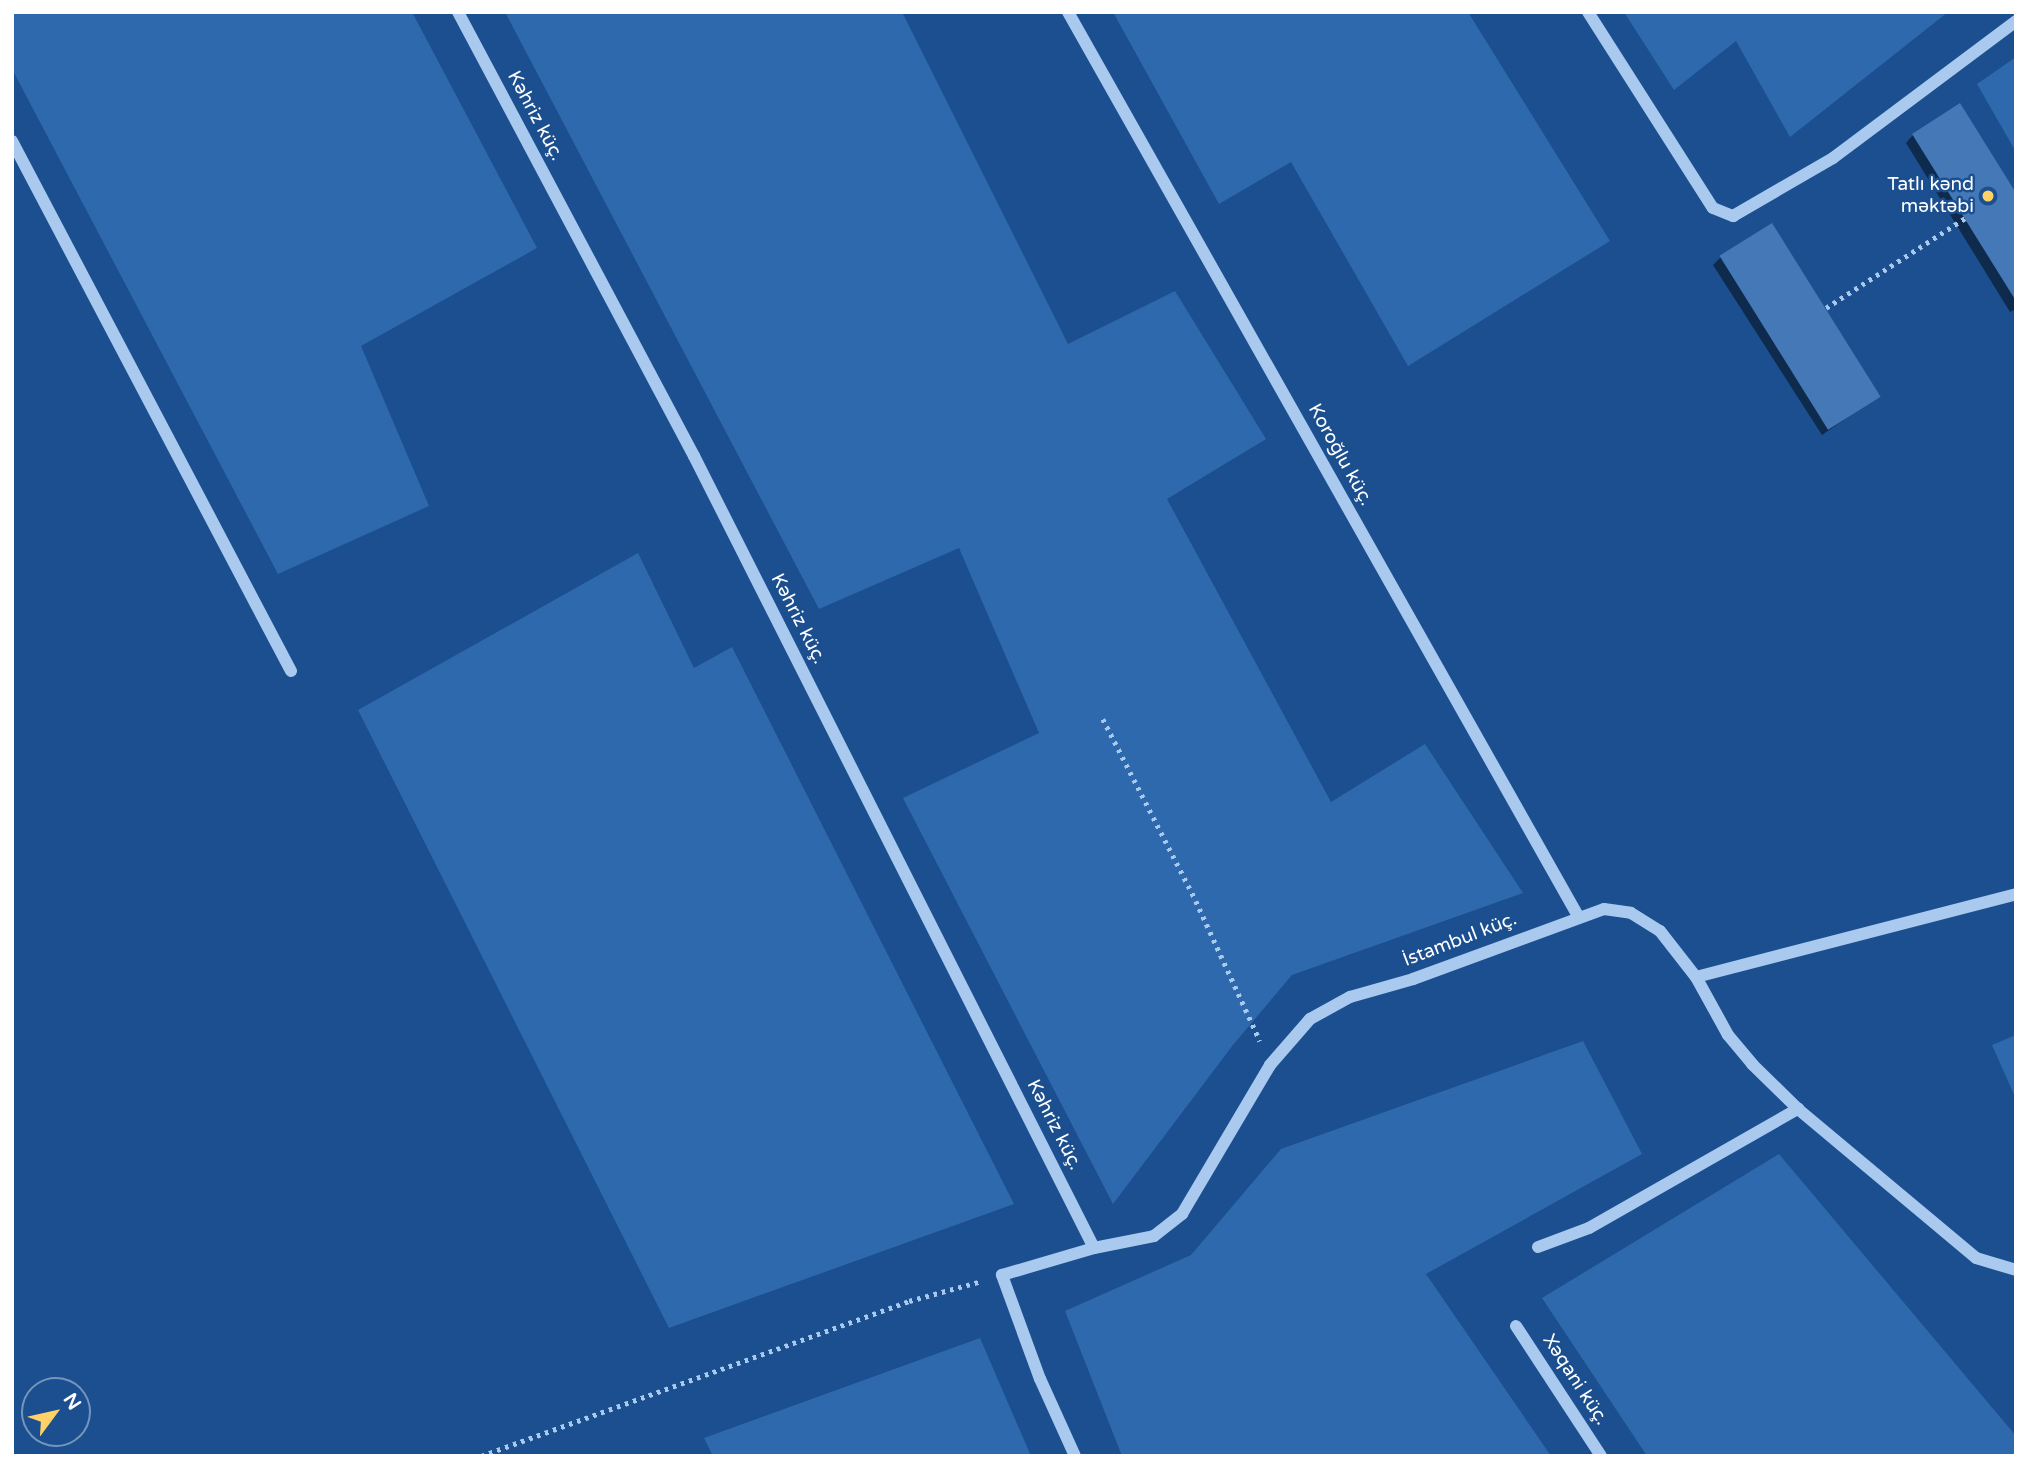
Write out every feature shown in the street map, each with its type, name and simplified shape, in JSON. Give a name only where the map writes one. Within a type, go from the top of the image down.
[{"type":"street","name":"Kəhriz küç.","points":[[458,12],[694,456],[1094,1248]]},
{"type":"street","name":"Koroğlu küç.","points":[[1068,12],[1578,916]]},
{"type":"street","points":[[1588,12],[1713,208],[1733,216],[1833,158],[2016,22]]},
{"type":"street","points":[[12,141],[291,671]]},
{"type":"street","points":[[1696,977],[2016,894]]},
{"type":"street","name":"İstambul küç.","points":[[1002,1275],[1094,1248],[1154,1236],[1182,1214],[1270,1065],[1310,1019],[1350,997],[1413,979],[1578,916],[1604,909],[1631,913],[1660,931],[1696,977],[1728,1035],[1752,1064],[1798,1109],[1976,1258],[2016,1270]]},
{"type":"street","points":[[1538,1247],[1589,1228],[1798,1109]]},
{"type":"street","points":[[1002,1275],[1040,1379],[1075,1456]]},
{"type":"street","name":"Xəqani küç.","points":[[1516,1326],[1601,1456]]},
{"type":"path","points":[[1826,308],[1965,218]]},
{"type":"path","points":[[1103,719],[1196,901],[1270,1065]]},
{"type":"path","points":[[481,1456],[909,1301],[1002,1275]]},
{"type":"shaded area","points":[[12,12],[412,12],[537,248],[361,346],[429,506],[278,574],[12,69]]},
{"type":"shaded area","points":[[505,12],[902,12],[1068,344],[1175,291],[1266,439],[1167,499],[1331,802],[1425,744],[1523,893],[1292,975],[1233,1045],[1113,1204],[903,798],[1039,733],[959,548],[819,609]]},
{"type":"shaded area","points":[[1113,12],[1468,12],[1610,241],[1408,366],[1291,162],[1219,204]]},
{"type":"shaded area","points":[[1624,12],[1948,12],[1790,137],[1736,41],[1674,90]]},
{"type":"shaded area","points":[[2016,57],[2016,152],[1977,84]]},
{"type":"shaded area","points":[[638,553],[694,668],[732,647],[1014,1204],[669,1328],[358,710]]},
{"type":"shaded area","points":[[2016,1035],[2016,1099],[1992,1045]]},
{"type":"shaded area","points":[[1583,1041],[1642,1154],[1426,1274],[1551,1456],[1122,1456],[1065,1311],[1191,1255],[1281,1149]]},
{"type":"shaded area","points":[[1779,1154],[2016,1436],[2016,1456],[1647,1456],[1542,1298]]},
{"type":"shaded area","points":[[980,1338],[1031,1456],[713,1456],[704,1438]]},
{"type":"building","points":[[1960,103],[2016,193],[2016,301],[1912,134]]},
{"type":"building","points":[[1772,223],[1881,397],[1828,430],[1719,256]]},
{"type":"place","name":"Tatlı kənd məktəbi","points":[[1988,196]]}]
